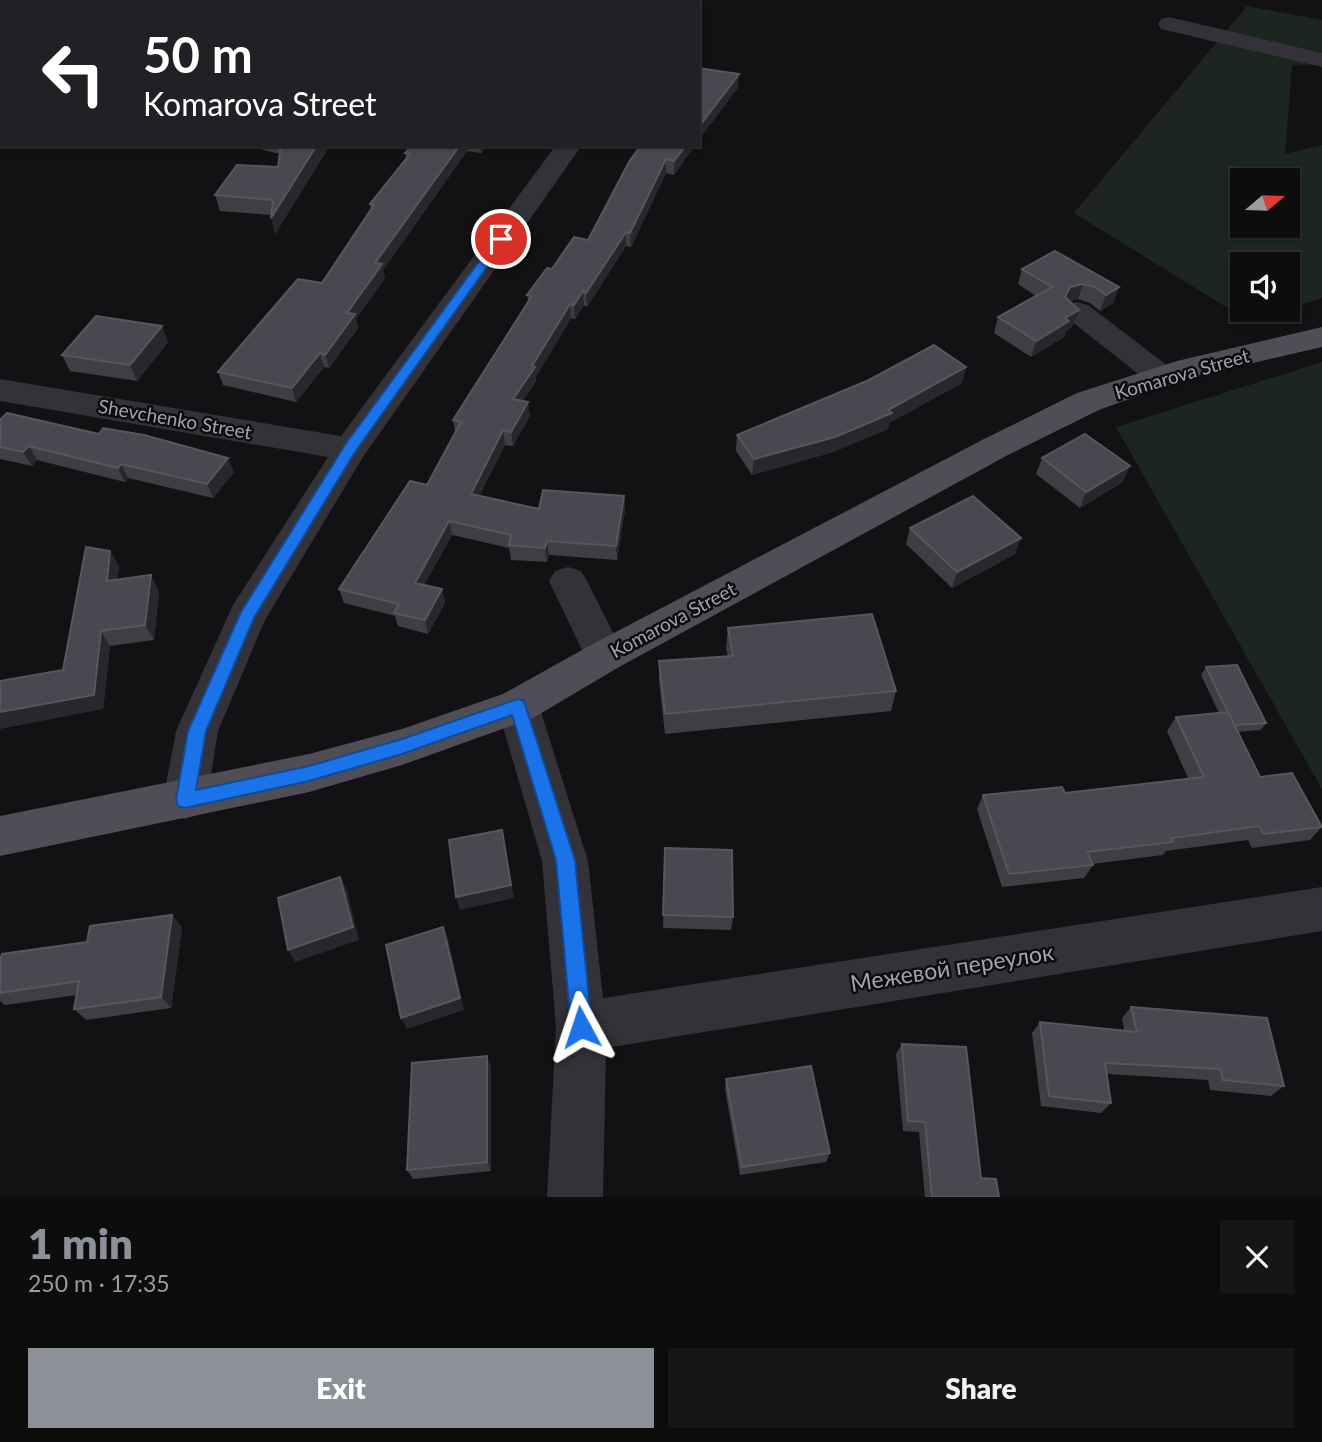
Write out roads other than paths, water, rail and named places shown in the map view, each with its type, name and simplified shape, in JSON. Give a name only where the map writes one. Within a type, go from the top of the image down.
[{"type":"main road","name":"Komarova Street","points":[[0,836],[309,773],[402,747],[518,706],[605,656],[996,447],[1089,401],[1162,377],[1322,337]]},
{"type":"street","points":[[1170,24],[1322,60]]},
{"type":"street","points":[[185,800],[197,731],[247,616],[350,449],[568,147]]},
{"type":"street","points":[[1077,311],[1162,377]]},
{"type":"street","name":"Shevchenko Street","points":[[0,390],[350,449]]},
{"type":"street","points":[[568,581],[605,656]]},
{"type":"street","points":[[518,706],[565,860],[581,1027],[575,1197]]},
{"type":"street","name":"Межевой переулок","points":[[581,1027],[1322,909]]}]
